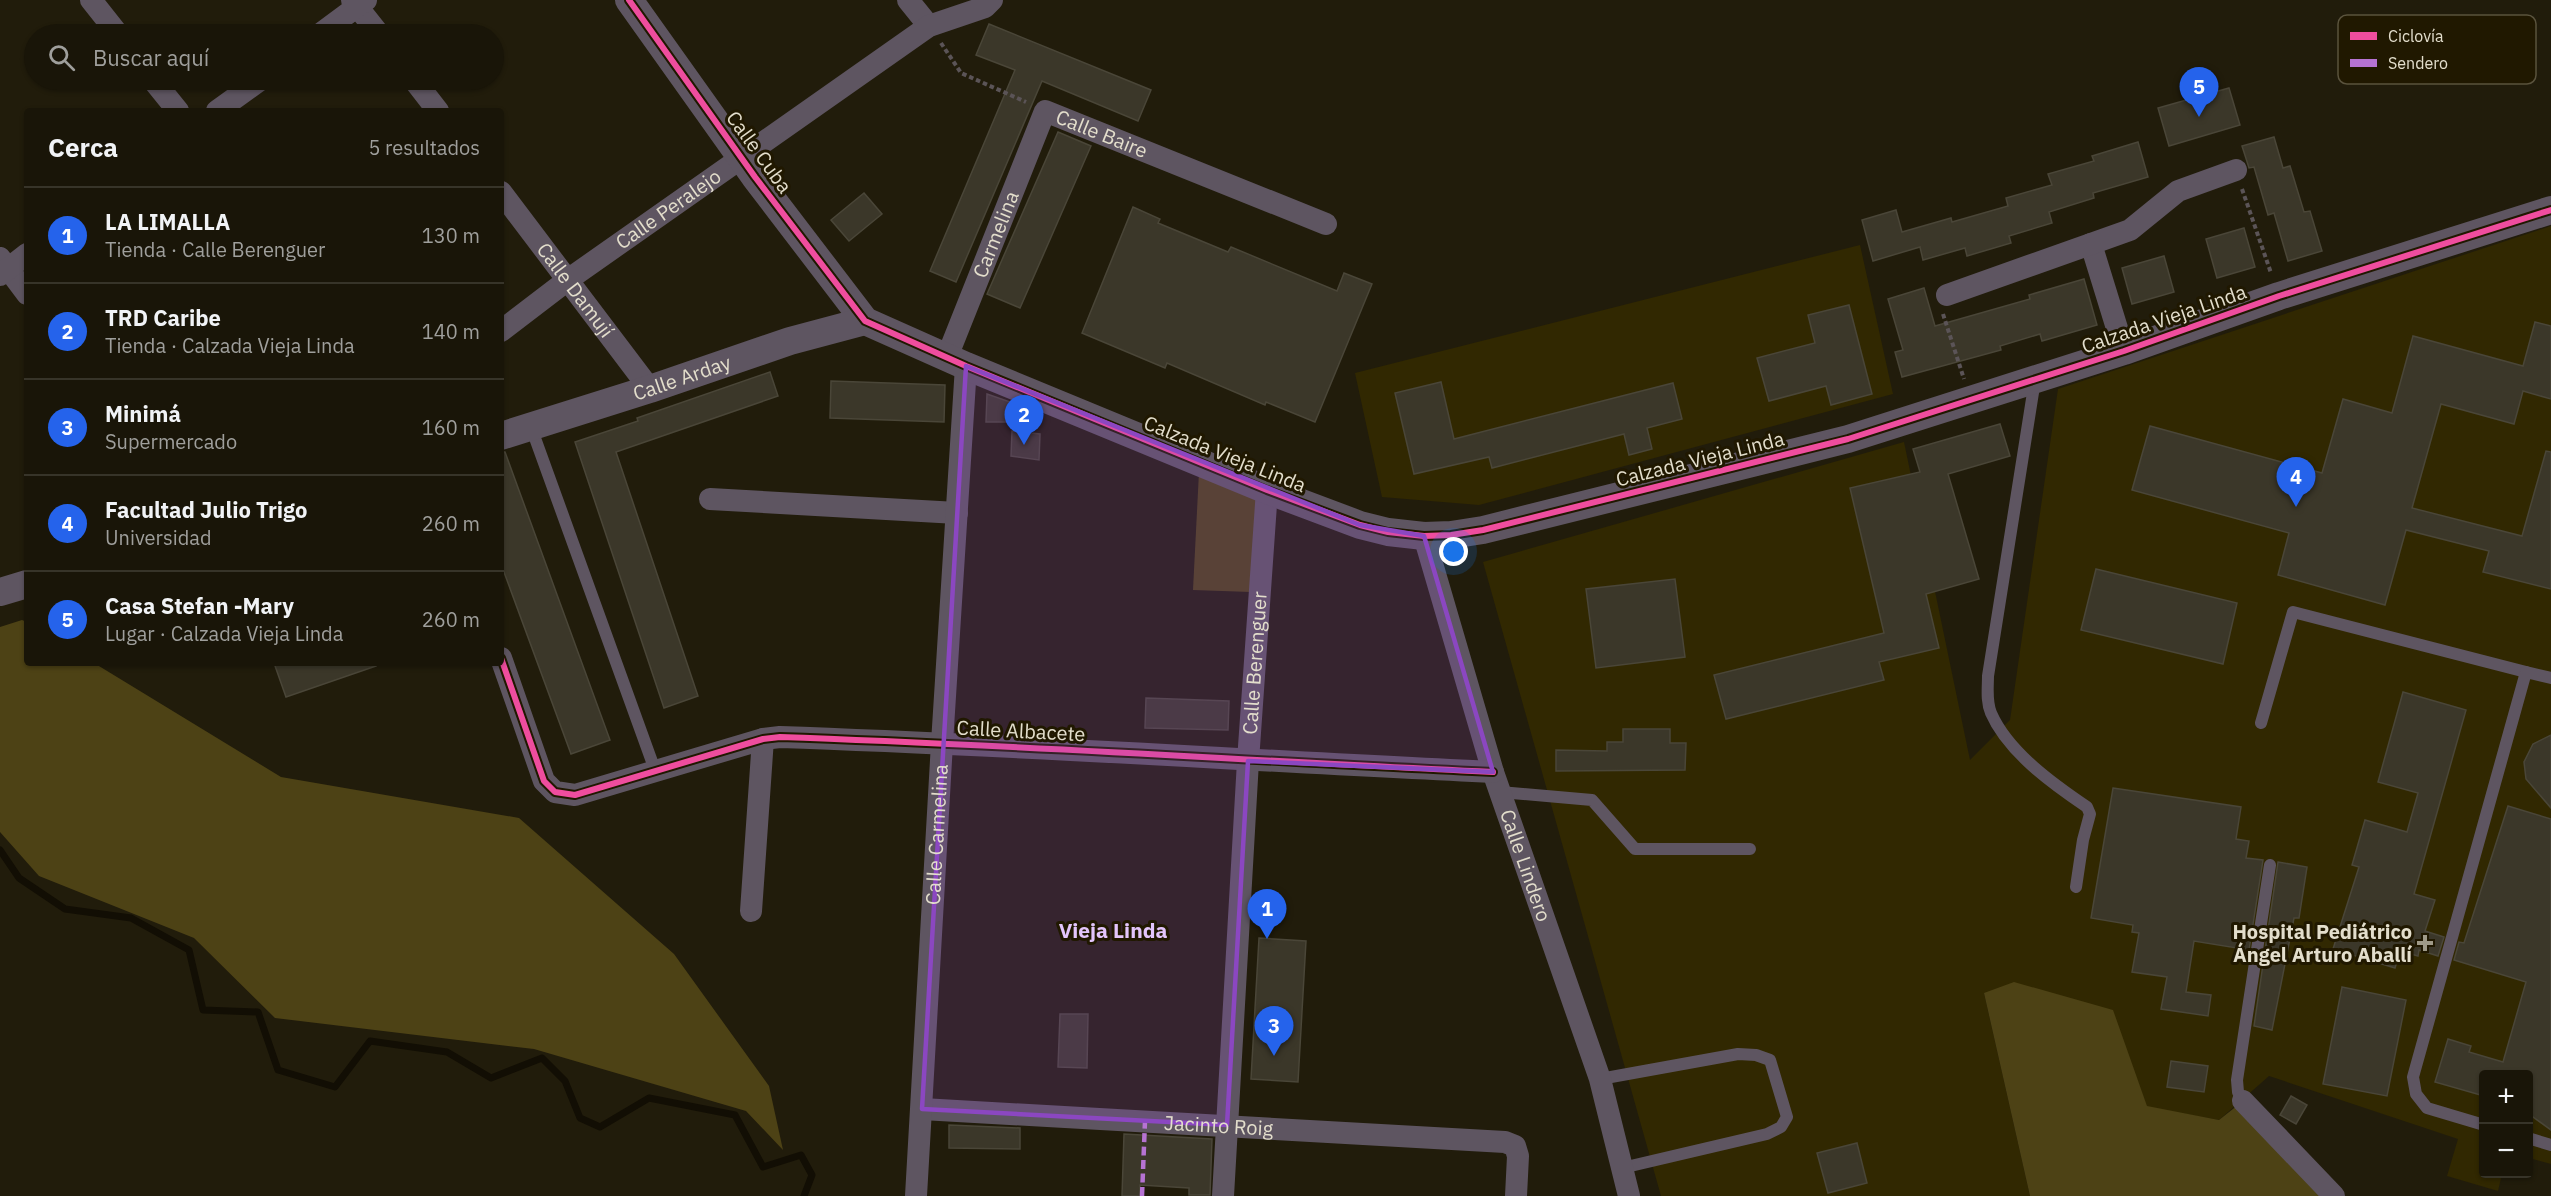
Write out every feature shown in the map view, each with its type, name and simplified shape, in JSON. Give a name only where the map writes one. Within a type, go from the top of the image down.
[{"type":"street","points":[[91,0],[110,24]]},
{"type":"street","name":"Calle Cuba","points":[[629,0],[742,158],[865,321]]},
{"type":"street","points":[[909,0],[929,26]]},
{"type":"street","name":"Calle Peralejo","points":[[504,329],[569,279],[929,26],[985,7],[992,0]]},
{"type":"street","points":[[332,24],[358,2],[372,24]]},
{"type":"street","points":[[161,90],[176,108]]},
{"type":"street","points":[[222,108],[246,90]]},
{"type":"street","points":[[422,90],[436,108]]},
{"type":"street","name":"Calle Baire","points":[[1045,111],[1326,224]]},
{"type":"street","name":"Carmelina","points":[[957,361],[1045,111]]},
{"type":"street","points":[[1947,295],[2130,230],[2178,191],[2236,171]]},
{"type":"street","name":"Calle Damují","points":[[504,196],[650,389]]},
{"type":"street","name":"Calzada Vieja Linda","points":[[865,321],[1267,490],[1360,525],[1388,532],[1424,536],[1451,535],[1483,530],[1848,439],[2124,351],[2279,296],[2551,210]]},
{"type":"street","points":[[2091,244],[2124,351]]},
{"type":"street","points":[[24,256],[3,267],[24,291]]},
{"type":"street","name":"Calle Arday","points":[[504,435],[650,389],[790,340],[865,321]]},
{"type":"street","name":"Calle Carmelina","points":[[916,1196],[957,513],[957,361]]},
{"type":"street","name":"Calle Berenguer","points":[[1223,1196],[1248,761],[1267,490]]},
{"type":"street","points":[[710,499],[957,513]]},
{"type":"street","name":"Calle Lindero","points":[[1424,536],[1497,782],[1600,1079],[1629,1196]]},
{"type":"street","points":[[0,592],[24,585]]},
{"type":"street","name":"Calle Albacete","points":[[504,666],[544,781],[555,792],[567,795],[586,793],[655,770],[764,739],[942,742],[1248,761],[1497,782]]},
{"type":"street","points":[[751,911],[764,739]]},
{"type":"street","points":[[2243,1101],[2334,1196]]},
{"type":"street","name":"Jacinto Roig","points":[[922,1109],[1505,1142],[1515,1146],[1518,1156],[1516,1196]]},
{"type":"lane","points":[[2035,379],[1988,676],[1988,698],[1991,712],[2002,731],[2021,754],[2043,775],[2087,807],[2090,814],[2083,840],[2076,887]]},
{"type":"lane","points":[[530,427],[655,770]]},
{"type":"lane","points":[[2260,723],[2293,612],[2551,678]]},
{"type":"lane","points":[[2481,1124],[2427,1108],[2416,1094],[2413,1077],[2526,672]]},
{"type":"lane","points":[[1497,782],[1592,800],[1635,849],[1750,849]]},
{"type":"lane","points":[[2243,1101],[2238,1092],[2237,1080],[2270,865]]},
{"type":"lane","points":[[1600,1079],[1737,1054],[1756,1055],[1770,1060],[1787,1117],[1781,1127],[1767,1134],[1622,1168]]},
{"type":"lane","points":[[2533,1139],[2551,1145]]},
{"type":"path","points":[[2236,171],[2279,296]]},
{"type":"path","points":[[1947,295],[1939,300],[1970,400]]},
{"type":"highlighted area","points":[[966,366],[1360,525],[1424,536],[1493,772],[1248,761],[1227,1125],[922,1109]]},
{"type":"shaded area","points":[[2551,226],[2551,1164],[2533,1159],[2533,1070],[2479,1070],[2479,1178],[2501,1178],[2498,1191],[2447,1176],[2458,1139],[2269,1076],[2219,1120],[2147,1107],[2112,1010],[1984,993],[2030,1196],[1661,1196],[1483,562],[1904,442],[1970,760],[2010,720],[2058,389]]},
{"type":"shaded area","points":[[1860,245],[1893,394],[1479,505],[1382,497],[1355,373]]},
{"type":"shaded area","points":[[1199,472],[1258,492],[1251,592],[1193,590]]},
{"type":"shaded area","points":[[24,621],[24,666],[99,666],[281,777],[519,818],[674,954],[769,1086],[783,1150],[746,1111],[534,1049],[275,1018],[194,938],[39,876],[0,832],[0,627]]},
{"type":"shaded area","points":[[2014,982],[2113,1010],[2147,1106],[2219,1120],[2243,1101],[2323,1196],[2030,1196],[1984,993]]},
{"type":"building","points":[[989,24],[1151,90],[1138,121],[1042,81],[956,282],[930,271],[1015,70],[976,55]]},
{"type":"building","points":[[2229,88],[2240,125],[2169,146],[2158,108]]},
{"type":"building","points":[[1058,132],[1091,146],[1020,308],[987,294]]},
{"type":"building","points":[[2274,137],[2283,168],[2290,166],[2304,212],[2310,211],[2322,251],[2288,261],[2274,213],[2268,215],[2254,167],[2249,168],[2242,146]]},
{"type":"building","points":[[2138,142],[2148,177],[2093,193],[2094,198],[2049,212],[2052,223],[2009,236],[2011,243],[1967,256],[1965,248],[1923,260],[1920,247],[1873,261],[1862,220],[1896,210],[1902,232],[1951,218],[1952,222],[2008,206],[2006,198],[2052,185],[2048,174],[2094,161],[2092,156]]},
{"type":"building","points":[[864,193],[882,214],[849,241],[831,220]]},
{"type":"building","points":[[1133,207],[1160,219],[1158,223],[1228,252],[1231,247],[1337,291],[1344,273],[1372,284],[1315,422],[1266,402],[1265,405],[1167,363],[1165,368],[1082,333]]},
{"type":"building","points":[[2244,228],[2255,267],[2217,278],[2206,239]]},
{"type":"building","points":[[2164,256],[2174,292],[2132,304],[2122,268]]},
{"type":"building","points":[[2084,279],[2097,325],[2042,341],[2040,334],[2000,346],[2001,350],[1902,377],[1895,352],[1903,350],[1888,299],[1924,288],[1935,326],[2030,299],[2029,295]]},
{"type":"building","points":[[1849,305],[1872,394],[1831,405],[1826,386],[1769,401],[1757,358],[1815,343],[1808,315]]},
{"type":"building","points":[[2535,322],[2551,326],[2551,399],[2523,391],[2514,424],[2441,404],[2412,508],[2522,536],[2546,451],[2551,452],[2551,589],[2483,572],[2489,551],[2406,530],[2385,605],[2278,575],[2289,533],[2132,490],[2150,426],[2322,473],[2343,399],[2392,413],[2413,336],[2523,366]]},
{"type":"building","points":[[770,372],[778,396],[616,452],[698,696],[664,708],[575,442]]},
{"type":"building","points":[[831,381],[945,385],[944,422],[830,418]]},
{"type":"building","points":[[1441,382],[1454,439],[1673,383],[1682,419],[1647,428],[1652,449],[1629,455],[1624,434],[1492,468],[1489,457],[1414,474],[1395,393]]},
{"type":"building","points":[[987,394],[1013,403],[1013,422],[986,422]]},
{"type":"building","points":[[2000,424],[2010,456],[1948,474],[1979,579],[1926,594],[1939,648],[1879,662],[1884,680],[1726,719],[1714,675],[1884,633],[1850,488],[1920,472],[1913,449]]},
{"type":"building","points":[[1012,431],[1040,434],[1039,460],[1011,456]]},
{"type":"building","points":[[504,452],[610,740],[571,754],[504,572]]},
{"type":"building","points":[[2096,569],[2237,603],[2223,664],[2081,630]]},
{"type":"building","points":[[1675,579],[1685,657],[1596,668],[1586,589]]},
{"type":"building","points":[[275,666],[376,666],[286,697]]},
{"type":"building","points":[[2403,692],[2466,710],[2414,894],[2435,900],[2425,931],[2444,937],[2438,956],[2419,950],[2418,956],[2400,951],[2395,968],[2333,949],[2359,867],[2352,865],[2365,820],[2407,832],[2418,793],[2378,782]]},
{"type":"building","points":[[1146,698],[1229,701],[1228,730],[1145,728]]},
{"type":"building","points":[[1623,729],[1670,729],[1670,743],[1686,743],[1685,770],[1556,771],[1556,750],[1607,751],[1607,742],[1623,742]]},
{"type":"building","points":[[2551,735],[2551,808],[2526,779],[2524,762],[2533,744]]},
{"type":"building","points":[[2113,788],[2241,807],[2236,839],[2249,841],[2246,858],[2263,860],[2249,950],[2194,941],[2186,992],[2211,995],[2208,1016],[2161,1009],[2167,977],[2132,972],[2139,933],[2132,932],[2133,925],[2091,918]]},
{"type":"building","points":[[2508,806],[2551,819],[2551,1130],[2533,1117],[2533,1070],[2479,1070],[2479,1095],[2435,1082],[2448,1039],[2471,1046],[2469,1052],[2503,1062],[2526,982],[2454,960],[2459,942],[2464,943]]},
{"type":"building","points":[[2278,862],[2307,867],[2299,918],[2294,918],[2272,1030],[2254,1026]]},
{"type":"building","points":[[1259,938],[1306,941],[1298,1082],[1251,1079]]},
{"type":"building","points":[[2342,987],[2406,1000],[2387,1096],[2323,1084]]},
{"type":"building","points":[[1060,1014],[1088,1014],[1087,1068],[1058,1067]]},
{"type":"building","points":[[2171,1061],[2208,1066],[2204,1092],[2167,1087]]},
{"type":"building","points":[[2291,1096],[2307,1105],[2296,1124],[2280,1115]]},
{"type":"building","points":[[949,1125],[1020,1128],[1020,1149],[949,1148]]},
{"type":"building","points":[[1124,1134],[1212,1139],[1210,1195],[1189,1195],[1189,1188],[1140,1185],[1140,1196],[1122,1196]]},
{"type":"building","points":[[1857,1143],[1867,1183],[1828,1193],[1817,1153]]},
{"type":"waterway","points":[[0,850],[19,878],[65,909],[131,918],[189,950],[203,1010],[258,1012],[278,1070],[335,1087],[370,1041],[447,1052],[491,1078],[542,1058],[565,1081],[580,1118],[600,1127],[649,1098],[735,1115],[763,1167],[801,1155],[812,1175],[804,1196]]},
{"type":"marked path","points":[[1142,1196],[1145,1121]]},
{"type":"cycle path","points":[[629,0],[755,177],[865,321],[966,366],[1267,490],[1360,525],[1388,532],[1424,536],[1483,530],[1848,439],[2124,351],[2279,296],[2551,210]]},
{"type":"cycle path","points":[[504,666],[544,781],[555,792],[575,795],[763,739],[780,737],[1493,772]]},
{"type":"place","name":"Casa Stefan -Mary","points":[[2199,117]]},
{"type":"place","name":"TRD Caribe","points":[[1024,445]]},
{"type":"place","name":"Facultad Julio Trigo","points":[[2296,507]]},
{"type":"place","name":"LA LIMALLA","points":[[1267,939]]},
{"type":"place","name":"Hospital Pediátrico Ángel Arturo Aballí","points":[[2425,943]]},
{"type":"place","name":"Minimá","points":[[1274,1056]]},
{"type":"district","name":"Vieja Linda","points":[[1113,931]]}]
